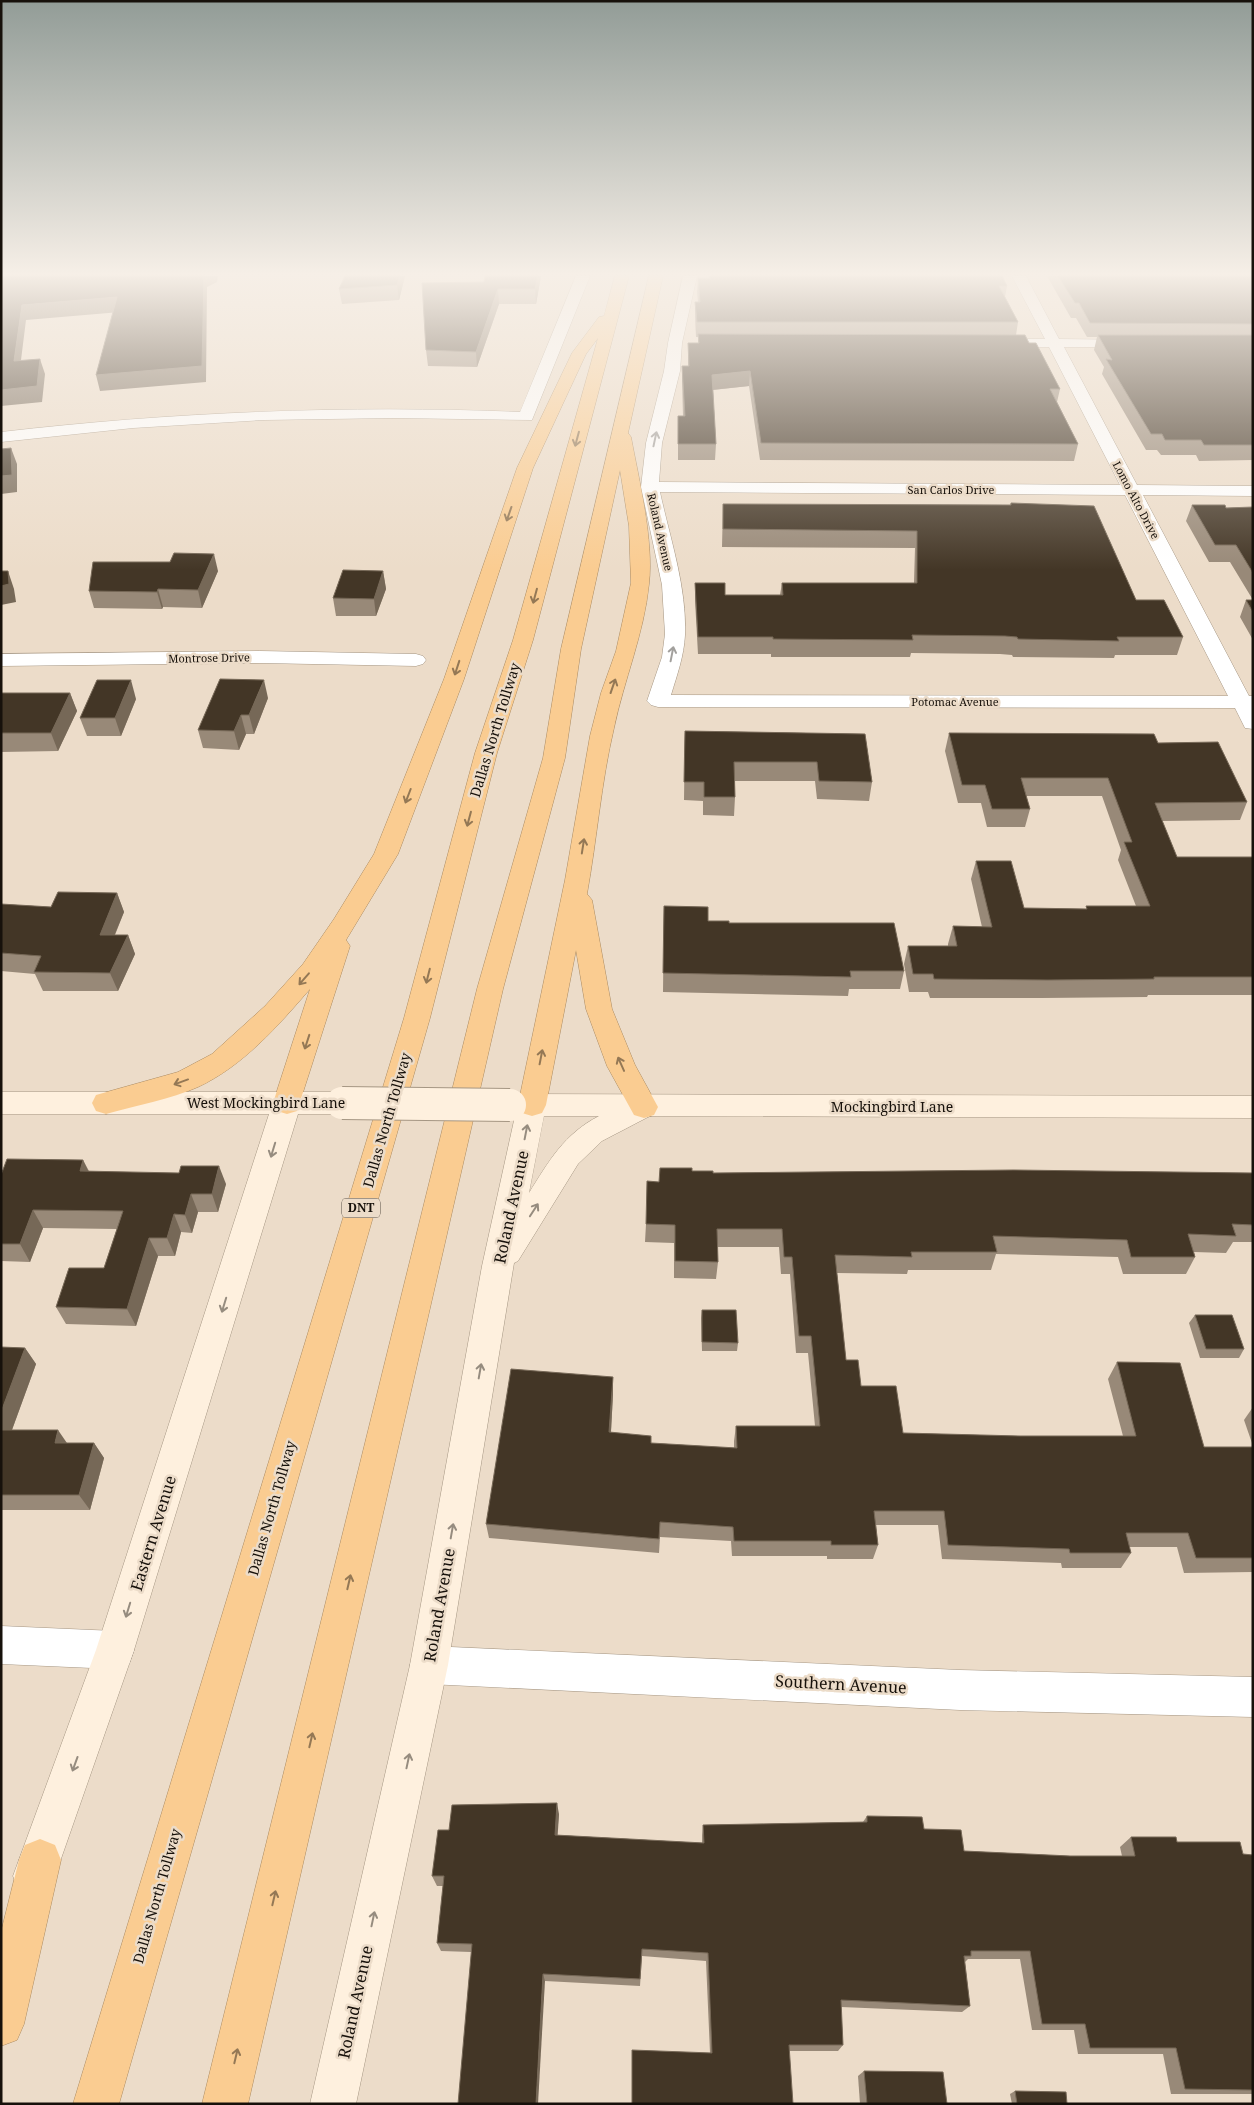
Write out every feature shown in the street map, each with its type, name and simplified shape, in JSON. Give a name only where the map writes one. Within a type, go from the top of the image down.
[{"type":"highway","points":[[106,1103],[187,1080],[222,1060],[274,1013],[312,970],[343,925],[386,854],[454,679],[525,468],[569,374]]},
{"type":"highway","name":"Dallas North Tollway","points":[[96,2104],[417,1018],[486,753],[523,640],[595,374]]},
{"type":"highway","points":[[225,2104],[490,989],[554,758],[571,649],[633,374]]},
{"type":"highway","points":[[521,1105],[577,880],[601,736],[611,692],[633,623],[640,583],[638,526],[621,424]]},
{"type":"highway","points":[[577,880],[600,1009],[621,1066],[644,1106]]},
{"type":"highway","points":[[287,1103],[328,979],[343,925]]},
{"type":"highway","points":[[1,2024],[40,1860]]},
{"type":"main road","name":"West Mockingbird Lane","points":[[1,1103],[521,1105]]},
{"type":"main road","name":"Eastern Avenue","points":[[1,1956],[40,1860],[116,1650],[287,1103]]},
{"type":"main road","name":"Mockingbird Lane","points":[[521,1105],[1253,1108]]},
{"type":"main road","name":"Roland Avenue","points":[[333,2104],[428,1665],[498,1266],[521,1105]]},
{"type":"main road","points":[[498,1266],[568,1156],[592,1133],[644,1106]]},
{"type":"street","points":[[1,437],[125,423],[269,413],[403,412],[526,417],[543,374]]},
{"type":"street","name":"Roland Avenue","points":[[658,701],[672,657],[675,634],[672,585],[650,487],[654,443],[671,374]]},
{"type":"street","name":"Lomo Alto Drive","points":[[1069,374],[1131,491],[1247,702],[1253,723]]},
{"type":"street","name":"San Carlos Drive","points":[[650,487],[1253,491]]},
{"type":"street","name":"Montrose Drive","points":[[1,660],[260,657],[416,660]]},
{"type":"street","name":"Potomac Avenue","points":[[658,701],[1247,702]]},
{"type":"street","points":[[1,1645],[116,1650]]},
{"type":"street","name":"Southern Avenue","points":[[428,1665],[950,1690],[1253,1697]]},
{"type":"building","points":[[1,374],[38,374],[37,386],[1,390]]},
{"type":"building","points":[[682,374],[719,374],[712,375],[716,444],[678,444],[678,416],[685,416]]},
{"type":"building","points":[[750,374],[1052,374],[1060,389],[1050,389],[1078,444],[761,443]]},
{"type":"building","points":[[1115,374],[1253,374],[1253,445],[1204,445],[1201,440],[1165,440],[1162,434],[1151,434]]},
{"type":"building","points":[[11,448],[12,475],[1,476],[1,449]]},
{"type":"building","points":[[1011,503],[1094,506],[1136,600],[1164,600],[1183,637],[1117,637],[1119,641],[1018,639],[1017,637],[1005,636],[912,635],[913,640],[698,637],[695,583],[725,583],[725,595],[783,595],[782,583],[917,583],[917,531],[723,529],[723,504],[1011,505]]},
{"type":"building","points":[[1192,505],[1225,505],[1226,508],[1253,507],[1253,573],[1236,545],[1215,545]]},
{"type":"building","points":[[174,553],[214,554],[198,590],[158,589],[157,592],[89,591],[93,562],[170,562]]},
{"type":"building","points":[[343,570],[383,571],[374,599],[333,598]]},
{"type":"building","points":[[1,571],[8,571],[9,584],[1,586]]},
{"type":"building","points":[[1246,600],[1253,600],[1253,612]]},
{"type":"building","points":[[220,679],[264,680],[249,715],[241,715],[234,731],[198,730]]},
{"type":"building","points":[[97,680],[131,680],[115,718],[80,718]]},
{"type":"building","points":[[1,693],[70,693],[51,733],[1,733]]},
{"type":"building","points":[[685,731],[865,734],[872,782],[819,781],[817,762],[734,762],[735,797],[704,797],[704,782],[684,782]]},
{"type":"building","points":[[949,733],[1154,734],[1158,743],[1218,742],[1247,802],[1155,803],[1177,857],[1253,857],[1253,977],[1048,980],[934,979],[933,974],[913,974],[908,946],[957,946],[953,926],[992,927],[976,861],[1011,861],[1024,908],[1087,909],[1086,906],[1150,906],[1124,842],[1132,842],[1108,778],[1021,778],[1030,809],[992,809],[985,785],[962,785]]},
{"type":"building","points":[[58,892],[117,893],[100,935],[128,935],[110,973],[34,972],[41,956],[1,953],[1,904],[51,907]]},
{"type":"building","points":[[664,906],[708,907],[708,921],[729,921],[729,923],[894,923],[904,971],[850,971],[851,977],[663,973]]},
{"type":"building","points":[[7,1159],[83,1160],[80,1171],[179,1173],[181,1166],[219,1166],[212,1194],[191,1194],[185,1215],[174,1214],[167,1238],[149,1238],[127,1309],[56,1307],[69,1268],[104,1268],[123,1211],[33,1210],[20,1244],[1,1244],[1,1175]]},
{"type":"building","points":[[660,1168],[692,1168],[692,1171],[713,1171],[713,1173],[1013,1170],[1253,1173],[1253,1225],[1232,1224],[1236,1236],[1188,1234],[1195,1257],[1131,1257],[1127,1240],[993,1236],[997,1252],[911,1252],[912,1257],[835,1255],[846,1360],[858,1360],[861,1386],[896,1386],[903,1433],[1136,1436],[1117,1362],[1180,1363],[1204,1447],[1253,1447],[1253,1558],[1196,1558],[1188,1533],[1126,1533],[1131,1553],[1070,1553],[1069,1549],[948,1545],[944,1511],[874,1511],[878,1545],[831,1545],[831,1541],[734,1541],[733,1527],[660,1522],[659,1539],[486,1524],[511,1369],[613,1377],[609,1432],[651,1436],[651,1443],[737,1448],[736,1426],[820,1426],[811,1336],[799,1336],[792,1257],[784,1257],[782,1229],[717,1229],[718,1262],[675,1261],[675,1225],[646,1224],[647,1181],[659,1182]]},
{"type":"building","points":[[702,1310],[736,1310],[738,1343],[702,1342]]},
{"type":"building","points":[[1195,1315],[1232,1315],[1244,1349],[1206,1349]]},
{"type":"building","points":[[1,1347],[25,1348],[1,1412]]},
{"type":"building","points":[[1,1430],[58,1430],[55,1443],[94,1443],[79,1495],[1,1495]]},
{"type":"building","points":[[557,1803],[555,1835],[704,1843],[703,1825],[867,1822],[867,1816],[922,1817],[924,1829],[961,1830],[964,1851],[1070,1856],[1135,1856],[1131,1837],[1176,1837],[1177,1842],[1240,1842],[1243,1854],[1253,1855],[1253,2090],[1185,2089],[1176,2048],[1090,2048],[1085,2024],[1042,2024],[1030,1951],[971,1951],[971,1956],[964,1956],[970,2006],[841,2000],[843,2045],[789,2045],[793,2104],[632,2104],[632,2050],[712,2053],[708,1953],[642,1949],[640,1979],[543,1974],[536,2104],[458,2104],[472,1944],[437,1943],[444,1876],[432,1876],[438,1830],[449,1830],[452,1805]]},
{"type":"building","points":[[864,2071],[943,2072],[947,2104],[867,2104]]},
{"type":"building","points":[[1015,2091],[1066,2092],[1067,2104],[1017,2104]]}]
